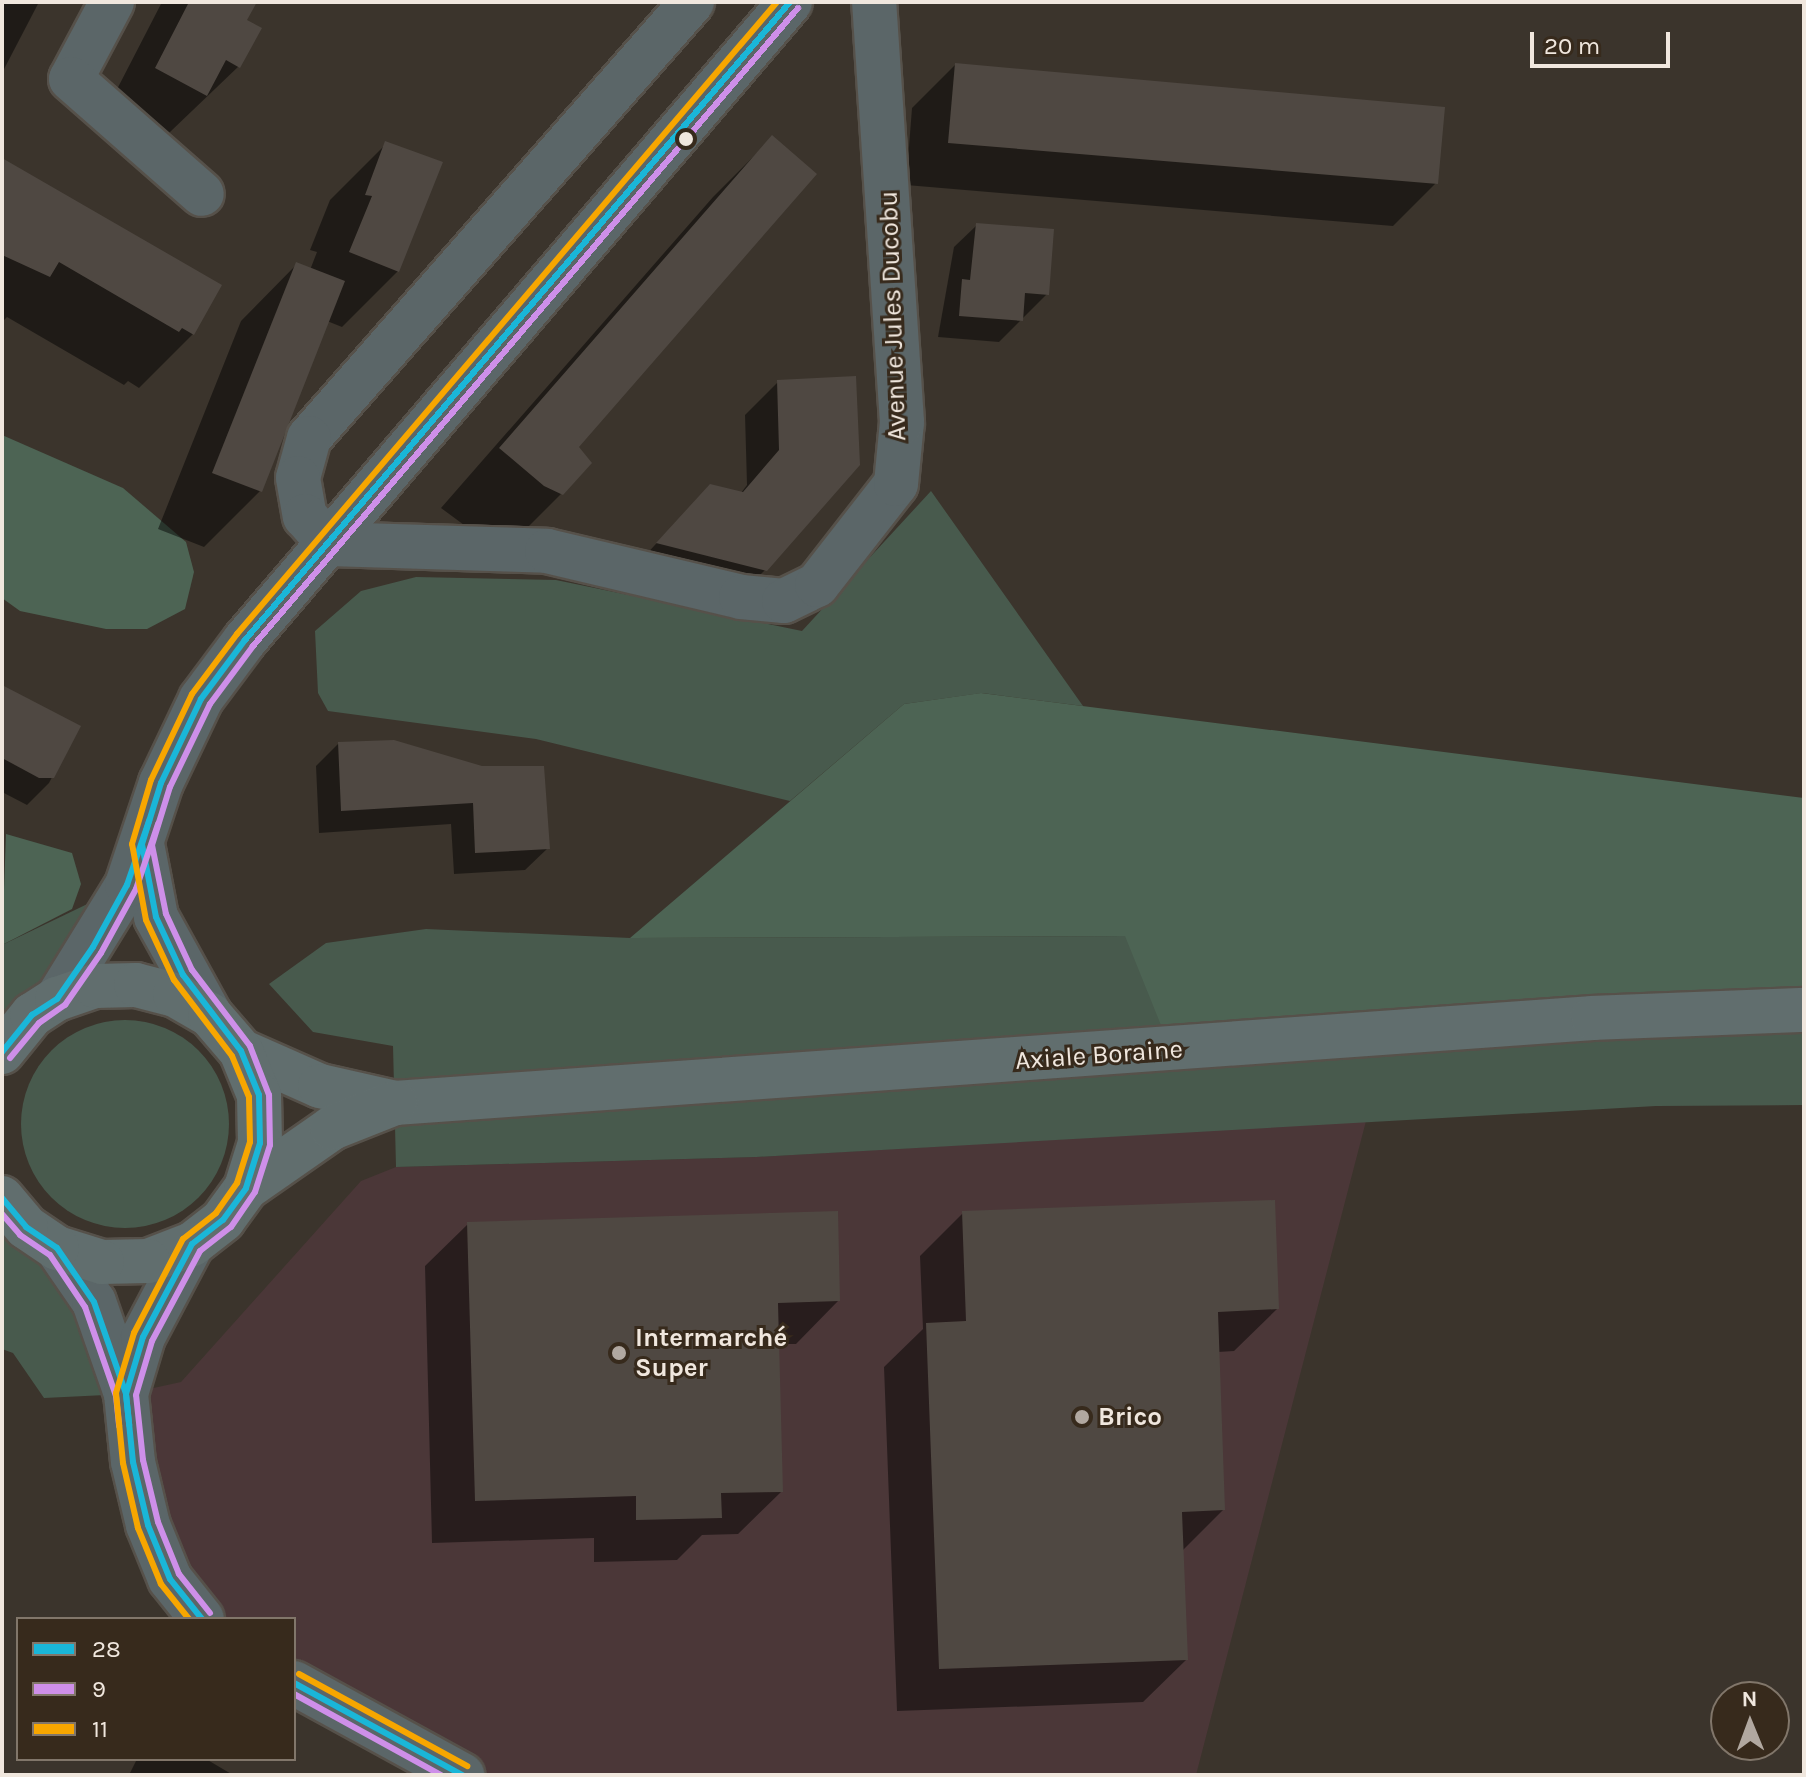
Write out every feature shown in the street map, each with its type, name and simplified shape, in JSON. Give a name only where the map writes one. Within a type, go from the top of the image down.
[{"type":"main road","points":[[2,1198],[26,1227],[57,1248],[102,1262],[148,1261],[192,1244],[223,1220],[246,1188],[260,1143],[259,1111],[241,1051],[210,1015],[175,995],[136,985],[95,986],[57,999],[5,1044]]},
{"type":"main road","name":"Axiale Boraine","points":[[241,1051],[320,1086],[395,1103],[1593,1018],[1804,1010]]},
{"type":"main road","name":"Axiale Boraine","points":[[246,1188],[332,1128],[395,1103]]},
{"type":"street","points":[[112,2],[71,79],[202,194]]},
{"type":"street","points":[[329,544],[305,516],[298,478],[309,438],[692,2]]},
{"type":"street","points":[[57,999],[109,918],[142,844],[161,783],[201,699],[790,2]]},
{"type":"street","name":"Avenue Jules Ducobu","points":[[329,544],[547,551],[741,597],[784,601],[817,585],[896,484],[902,422],[900,342],[874,2]]},
{"type":"street","points":[[142,844],[156,917],[183,975],[210,1015]]},
{"type":"street","points":[[126,1394],[143,1337],[192,1244]]},
{"type":"street","points":[[57,1248],[94,1302],[126,1394],[133,1462],[148,1525],[170,1579],[200,1617]]},
{"type":"street","points":[[296,1684],[462,1775]]},
{"type":"shaded area","points":[[1366,1121],[1196,1775],[462,1775],[296,1684],[296,1617],[201,1617],[126,1394],[181,1382],[361,1181],[396,1167],[756,1157]]},
{"type":"green space","points":[[2,435],[123,488],[186,542],[194,572],[185,609],[147,629],[106,629],[20,611],[2,598]]},
{"type":"green space","points":[[931,491],[1083,706],[982,693],[904,704],[790,801],[536,739],[328,711],[318,693],[315,631],[361,591],[416,577],[556,580],[802,631]]},
{"type":"green space","points":[[981,693],[1804,798],[1804,1010],[1171,1050],[1125,936],[630,938],[904,704]]},
{"type":"green space","points":[[6,834],[72,853],[81,884],[72,909],[2,945]]},
{"type":"green space","points":[[127,885],[2,1045],[2,945]]},
{"type":"green space","points":[[426,929],[630,938],[1125,936],[1804,1010],[1804,1105],[1656,1106],[756,1157],[396,1167],[393,1046],[313,1032],[269,984],[326,943]]},
{"type":"green space","points":[[125,1020],[165,1028],[198,1051],[221,1084],[229,1124],[221,1164],[198,1197],[165,1220],[125,1228],[85,1220],[52,1197],[29,1164],[21,1124],[29,1084],[52,1051],[85,1028]]},
{"type":"green space","points":[[2,1198],[126,1394],[44,1398],[13,1353],[2,1349]]},
{"type":"building","points":[[189,2],[257,2],[247,20],[262,28],[240,68],[226,60],[207,96],[155,68]]},
{"type":"building","points":[[955,63],[1445,107],[1438,184],[948,143]]},
{"type":"building","points":[[772,135],[817,174],[579,447],[592,463],[563,495],[544,486],[499,448]]},
{"type":"building","points":[[385,141],[443,162],[399,272],[349,252],[372,196],[365,195]]},
{"type":"building","points":[[2,158],[222,285],[194,335],[182,328],[179,332],[59,262],[50,277],[2,255]]},
{"type":"building","points":[[976,223],[1054,229],[1049,295],[1025,293],[1023,321],[959,316],[962,279],[970,280]]},
{"type":"building","points":[[296,262],[345,281],[262,492],[212,473]]},
{"type":"building","points":[[856,376],[860,465],[767,571],[656,543],[710,484],[743,492],[779,450],[777,380]]},
{"type":"building","points":[[2,685],[81,726],[54,778],[39,778],[2,758]]},
{"type":"building","points":[[394,740],[482,766],[544,766],[550,849],[475,853],[473,803],[341,811],[338,742]]},
{"type":"building","points":[[1275,1200],[1279,1309],[1218,1312],[1225,1510],[1182,1512],[1188,1660],[939,1669],[926,1323],[966,1321],[962,1211]]},
{"type":"building","points":[[838,1211],[840,1301],[778,1303],[783,1492],[721,1493],[722,1518],[636,1520],[636,1496],[475,1501],[467,1222]]},
{"type":"transit line","name":"11","points":[[187,1617],[161,1584],[138,1528],[123,1463],[116,1393],[134,1333],[183,1239],[216,1213],[237,1183],[250,1142],[249,1097],[232,1056],[174,980],[146,920],[132,844],[151,780],[192,694],[237,634],[777,2]]},
{"type":"transit line","name":"28","points":[[200,1617],[170,1579],[148,1525],[133,1462],[126,1394],[143,1337],[192,1244],[223,1220],[246,1188],[260,1143],[259,1095],[241,1051],[183,975],[156,917],[142,844],[161,783],[201,699],[245,640],[790,2]]},
{"type":"transit line","name":"9","points":[[210,1613],[179,1574],[158,1522],[143,1460],[136,1395],[152,1341],[200,1251],[231,1227],[255,1192],[270,1145],[269,1095],[250,1046],[192,970],[166,914],[152,845],[170,787],[210,704],[253,646],[798,8]]},
{"type":"transit line","name":"28","points":[[2,1052],[32,1015],[57,999],[93,947],[127,885],[149,821]]},
{"type":"transit line","name":"9","points":[[10,1058],[39,1023],[65,1005],[101,953],[136,889],[158,824]]},
{"type":"transit line","name":"28","points":[[2,1198],[26,1227],[57,1248],[94,1302],[126,1394],[129,1425]]},
{"type":"transit line","name":"9","points":[[2,1214],[20,1235],[50,1255],[85,1307],[116,1396],[119,1426]]},
{"type":"transit line","name":"11","points":[[299,1674],[467,1766]]},
{"type":"transit line","name":"28","points":[[296,1684],[462,1775]]},
{"type":"transit line","name":"9","points":[[296,1695],[441,1775]]},
{"type":"place","name":"Intermarché Super","points":[[619,1353]]},
{"type":"place","name":"Brico","points":[[1082,1417]]}]
